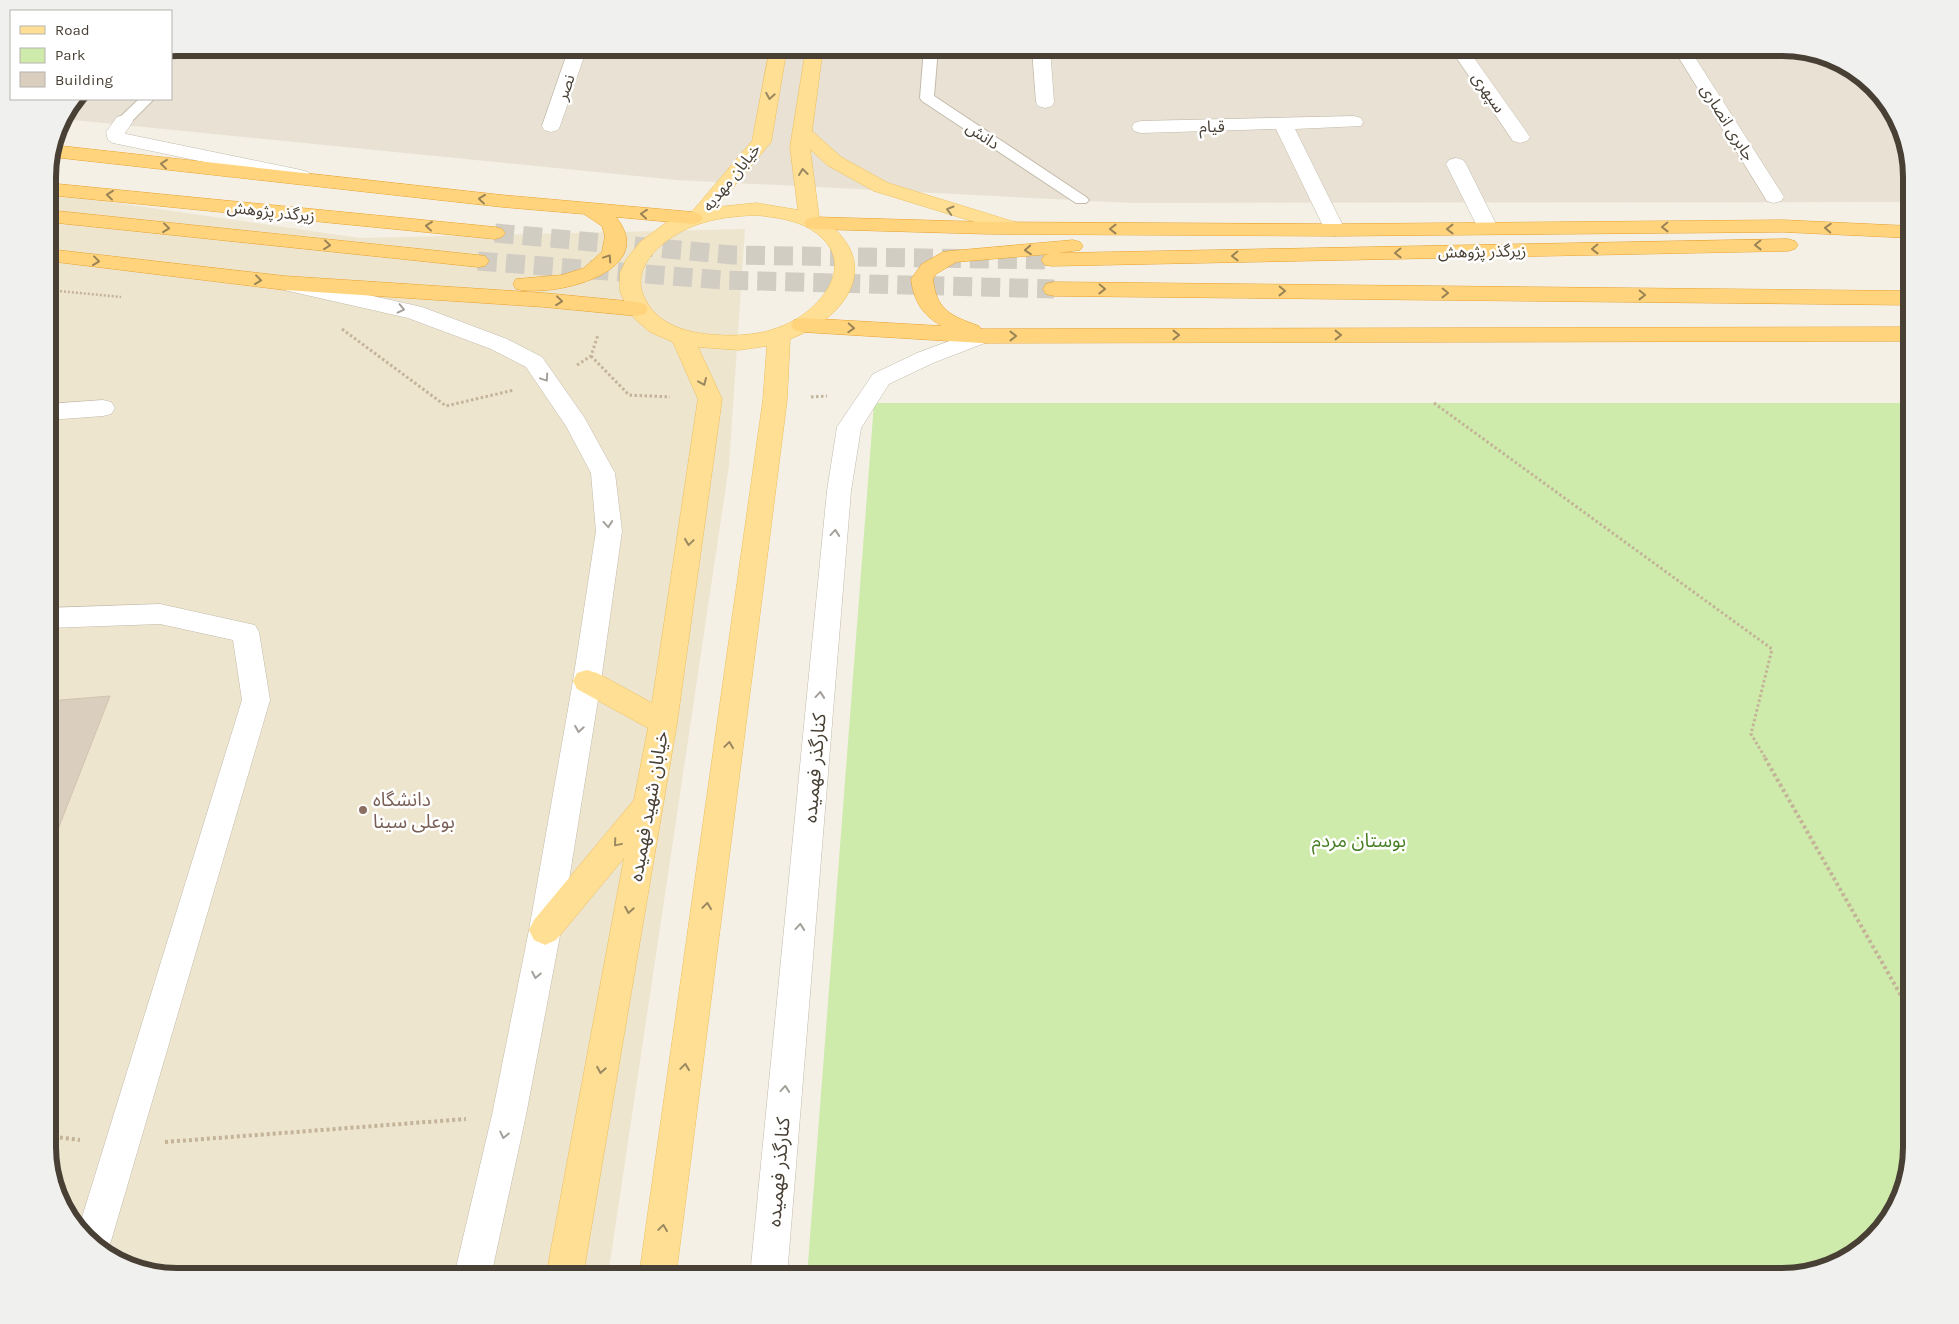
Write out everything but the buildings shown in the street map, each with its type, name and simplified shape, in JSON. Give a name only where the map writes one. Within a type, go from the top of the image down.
[{"type":"highway","points":[[59,152],[332,182],[696,218]]},
{"type":"highway","name":"زیرگذر پژوهش","points":[[57,190],[495,233]]},
{"type":"highway","points":[[377,289],[424,277],[544,285],[577,279],[602,267],[612,254],[616,240],[613,227],[602,216],[587,208]]},
{"type":"highway","name":"زیرگذر پژوهش","points":[[57,217],[478,262]]},
{"type":"highway","points":[[811,222],[1014,228],[1335,230],[1783,226],[1903,232]]},
{"type":"highway","points":[[982,336],[946,319],[932,308],[924,296],[922,279],[929,269],[950,257],[967,254],[1149,241],[1269,229]]},
{"type":"highway","name":"زیرگذر پژوهش","points":[[1052,260],[1903,242]]},
{"type":"highway","points":[[57,256],[286,283],[544,300],[637,309]]},
{"type":"highway","points":[[1054,289],[1903,298]]},
{"type":"highway","points":[[791,330],[982,336],[1903,334]]},
{"type":"main road","name":"خیابان مهدیه","points":[[696,218],[761,142],[777,56]]},
{"type":"main road","points":[[811,222],[800,147],[814,56]]},
{"type":"main road","points":[[802,132],[834,161],[881,187],[1014,228]]},
{"type":"main road","points":[[756,209],[784,212],[811,222],[833,237],[845,256],[846,276],[836,297],[816,317],[791,330],[748,342],[714,343],[683,338],[656,326],[637,309],[629,289],[632,268],[644,248],[666,231],[696,218],[727,210],[756,209]]},
{"type":"main road","points":[[658,1268],[775,400],[791,330]]},
{"type":"main road","name":"خیابان شهید فهمیده","points":[[565,1268],[663,723],[710,399],[683,338]]},
{"type":"main road","points":[[587,681],[663,723]]},
{"type":"main road","points":[[545,930],[648,806]]},
{"type":"street","name":"نصر","points":[[551,126],[575,56]]},
{"type":"street","points":[[1042,56],[1045,102]]},
{"type":"street","name":"سپهری","points":[[1464,56],[1520,138]]},
{"type":"street","name":"جابری انصاری","points":[[1686,56],[1774,197]]},
{"type":"street","points":[[124,121],[115,132],[115,136],[120,139],[332,182]]},
{"type":"street","name":"قیام","points":[[1141,127],[1354,122]]},
{"type":"street","points":[[1283,124],[1335,230]]},
{"type":"street","points":[[1456,164],[1488,228]]},
{"type":"street","points":[[286,283],[414,312],[499,344],[534,362],[576,423],[602,473],[609,531],[587,681],[545,930],[509,1115],[475,1268]]},
{"type":"street","name":"کنارگذر فهمیده","points":[[769,1268],[839,491],[849,427],[881,379],[925,358],[982,336]]},
{"type":"street","points":[[57,411],[103,408]]},
{"type":"street","points":[[57,618],[160,614],[245,632],[256,700],[95,1235]]},
{"type":"lane","name":"دانش","points":[[930,56],[927,98],[1081,200]]},
{"type":"lane","points":[[124,121],[146,100]]},
{"type":"path","points":[[1434,403],[1772,649],[1751,734],[1903,997]]},
{"type":"path","points":[[57,1137],[122,1146],[509,1115]]},
{"type":"shaded area","points":[[172,56],[177,56],[1782,56],[1797,57],[1821,63],[1835,69],[1861,86],[1873,98],[1887,117],[1899,146],[1902,162],[1903,202],[1132,203],[676,180],[71,120],[85,100],[172,100]]},
{"type":"shaded area","name":"دانشگاه بوعلی سینا","points":[[57,194],[360,238],[745,229],[729,466],[609,1268],[177,1268],[138,1261],[110,1247],[98,1238],[72,1207],[60,1178],[57,1162]]},
{"type":"green space","name":"بوستان مردم","points":[[874,403],[1903,403],[1903,1147],[1902,1162],[1896,1186],[1890,1200],[1873,1226],[1861,1238],[1842,1252],[1828,1259],[1813,1264],[1782,1268],[808,1268]]},
{"type":"tunnel","points":[[495,233],[733,255],[1052,260]]},
{"type":"tunnel","points":[[478,261],[723,280],[1054,289]]},
{"type":"place","name":"دانشگاه بوعلی سینا","points":[[363,810]]}]
